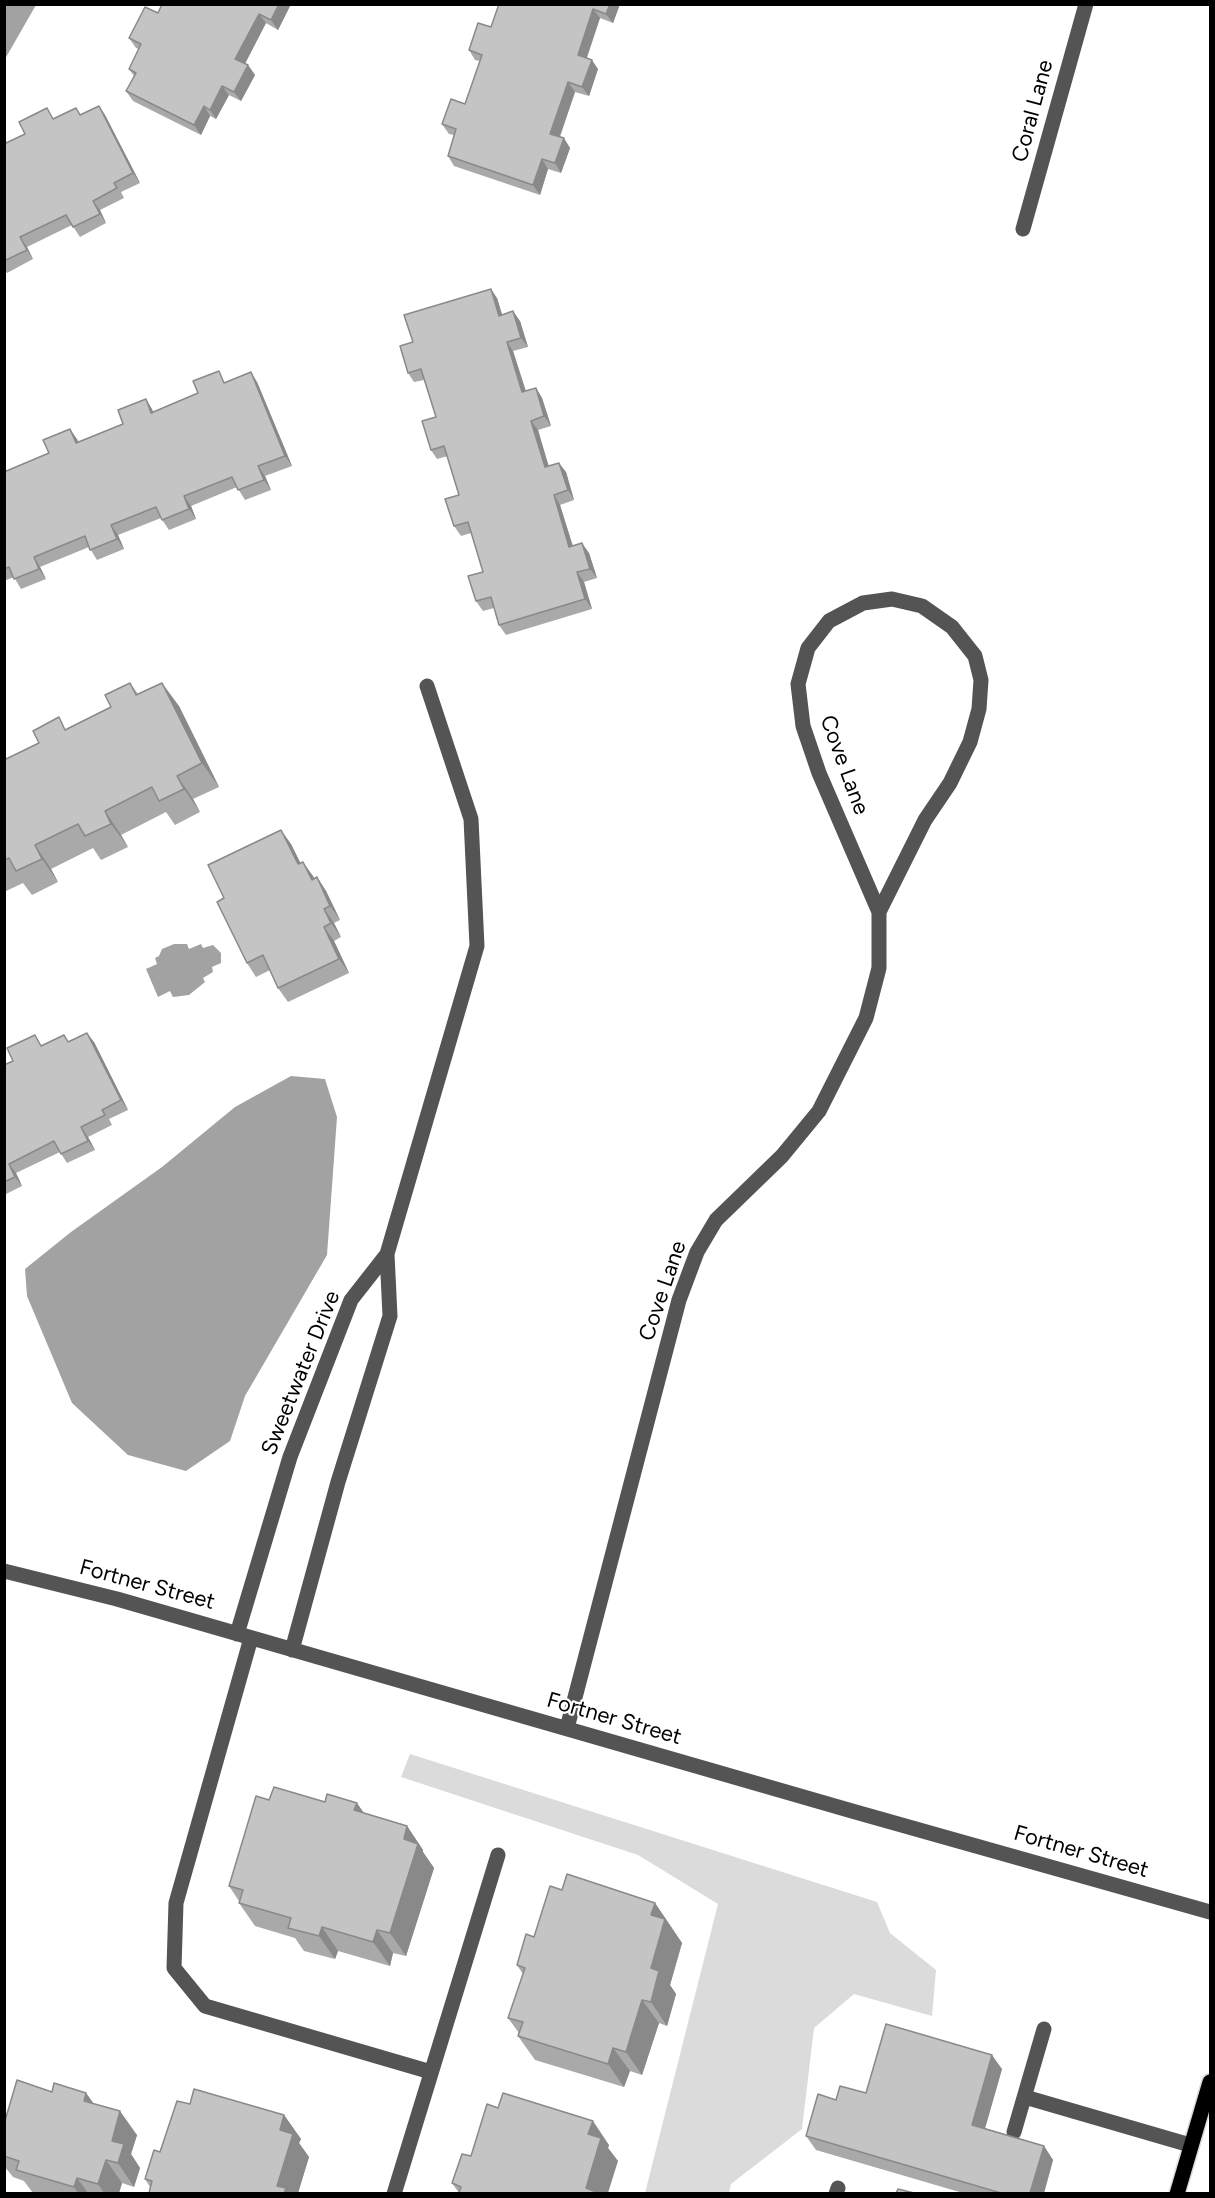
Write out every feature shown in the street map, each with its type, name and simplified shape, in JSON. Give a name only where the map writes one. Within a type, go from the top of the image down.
[{"type":"main road","points":[[1177,2193],[1210,2082]]},
{"type":"street","name":"Coral Lane","points":[[1023,229],[1086,4]]},
{"type":"street","name":"Cove Lane","points":[[567,1728],[679,1300],[697,1252],[716,1220],[782,1156],[819,1111],[866,1018],[879,968],[879,912],[819,773],[803,726],[798,684],[808,648],[829,621],[863,603],[892,598],[922,606],[952,627],[975,656],[981,680],[979,709],[970,742],[950,783],[925,820],[879,912]]},
{"type":"street","points":[[292,1650],[338,1482],[390,1316],[387,1254],[477,946],[471,819],[427,686]]},
{"type":"street","name":"Sweetwater Drive","points":[[387,1254],[351,1300],[290,1456],[176,1903],[174,1968],[205,2006],[431,2072]]},
{"type":"street","name":"Fortner Street","points":[[4,1571],[117,1599],[1210,1912]]},
{"type":"street","points":[[394,2193],[498,1855]]},
{"type":"street","points":[[1014,2133],[1044,2029]]},
{"type":"street","points":[[1025,2097],[1191,2145]]},
{"type":"shaded area","points":[[4,5],[36,5],[5,59]]},
{"type":"shaded area","points":[[174,944],[187,944],[189,949],[201,944],[203,948],[213,945],[221,953],[221,963],[212,967],[213,972],[203,978],[205,982],[189,995],[173,997],[170,991],[158,997],[146,969],[157,964],[155,958],[159,956],[162,949]]},
{"type":"shaded area","points":[[291,1076],[325,1079],[337,1117],[327,1255],[245,1396],[230,1441],[186,1471],[128,1455],[72,1403],[27,1296],[25,1269],[71,1232],[162,1167],[235,1107]]},
{"type":"shaded area","points":[[410,1754],[877,1902],[890,1933],[936,1970],[932,2016],[854,1994],[814,2028],[802,2129],[731,2184],[729,2193],[645,2193],[718,1904],[638,1855],[401,1777]]},
{"type":"building","points":[[162,4],[279,4],[271,20],[259,14],[235,59],[248,65],[234,92],[222,86],[210,110],[204,106],[194,125],[126,91],[136,73],[129,69],[141,44],[129,38],[145,7],[158,13]]},
{"type":"building","points":[[499,4],[610,4],[606,14],[593,9],[578,55],[592,60],[582,87],[568,82],[550,134],[564,138],[555,163],[542,159],[533,185],[448,156],[456,129],[442,124],[451,99],[465,104],[482,55],[469,50],[478,23],[491,27]]},
{"type":"building","points":[[99,106],[133,173],[114,183],[117,188],[93,201],[100,214],[73,227],[66,215],[20,237],[27,250],[4,261],[4,144],[25,134],[19,122],[47,108],[53,119],[76,108],[80,115]]},
{"type":"building","points":[[491,289],[499,316],[513,311],[521,338],[507,342],[522,392],[536,388],[544,416],[531,421],[545,467],[559,463],[568,490],[554,495],[569,547],[582,543],[590,569],[577,572],[585,599],[499,625],[491,597],[476,601],[468,576],[483,572],[468,522],[454,526],[445,499],[459,495],[444,446],[431,450],[422,421],[436,417],[421,369],[408,373],[400,346],[413,342],[404,315]]},
{"type":"building","points":[[219,371],[224,383],[251,372],[285,456],[258,466],[264,480],[238,490],[232,477],[184,496],[189,509],[162,520],[156,507],[111,525],[117,539],[90,550],[85,536],[34,557],[39,569],[14,579],[9,567],[4,569],[4,472],[49,453],[43,440],[70,429],[76,443],[123,424],[118,410],[146,399],[151,413],[198,393],[193,381]]},
{"type":"building","points":[[130,683],[136,695],[162,683],[202,763],[177,776],[184,789],[159,801],[152,787],[105,811],[111,824],[85,836],[78,824],[35,845],[42,859],[16,871],[9,858],[4,860],[4,760],[39,743],[33,731],[59,717],[65,730],[111,707],[105,695]]},
{"type":"building","points":[[281,830],[298,864],[303,862],[312,880],[317,877],[330,906],[324,909],[331,923],[324,927],[339,959],[278,988],[263,955],[247,963],[217,902],[224,898],[208,865]]},
{"type":"building","points":[[87,1033],[121,1100],[102,1110],[105,1115],[81,1127],[88,1141],[61,1154],[54,1141],[9,1164],[15,1177],[4,1182],[4,1065],[13,1061],[7,1048],[35,1035],[41,1046],[64,1035],[68,1042]]},
{"type":"building","points":[[274,1787],[325,1802],[327,1794],[357,1803],[354,1810],[407,1826],[404,1839],[418,1844],[390,1933],[377,1930],[373,1942],[322,1927],[319,1936],[288,1928],[291,1918],[239,1903],[243,1890],[229,1886],[256,1796],[269,1800]]},
{"type":"building","points":[[567,1874],[655,1903],[651,1915],[665,1919],[651,1968],[659,1971],[651,2002],[642,2000],[626,2052],[613,2048],[608,2064],[518,2036],[523,2022],[508,2018],[525,1968],[517,1965],[526,1934],[534,1937],[550,1886],[562,1890]]},
{"type":"building","points":[[886,2024],[992,2055],[972,2125],[1044,2146],[1030,2193],[1001,2193],[806,2136],[818,2094],[836,2100],[840,2086],[866,2093]]},
{"type":"building","points":[[17,2080],[52,2092],[54,2083],[86,2093],[84,2101],[120,2111],[112,2141],[124,2144],[118,2163],[106,2160],[98,2184],[77,2178],[74,2187],[16,2170],[19,2161],[4,2156],[4,2124]]},
{"type":"building","points":[[194,2089],[284,2115],[280,2130],[293,2134],[277,2186],[286,2188],[284,2193],[149,2193],[152,2181],[145,2179],[154,2150],[160,2152],[177,2101],[190,2104]]},
{"type":"building","points":[[503,2093],[593,2121],[588,2134],[601,2138],[586,2188],[595,2193],[459,2193],[461,2187],[452,2183],[462,2154],[471,2156],[487,2104],[498,2108]]},
{"type":"building","points":[[898,2189],[914,2193],[896,2193]]}]
